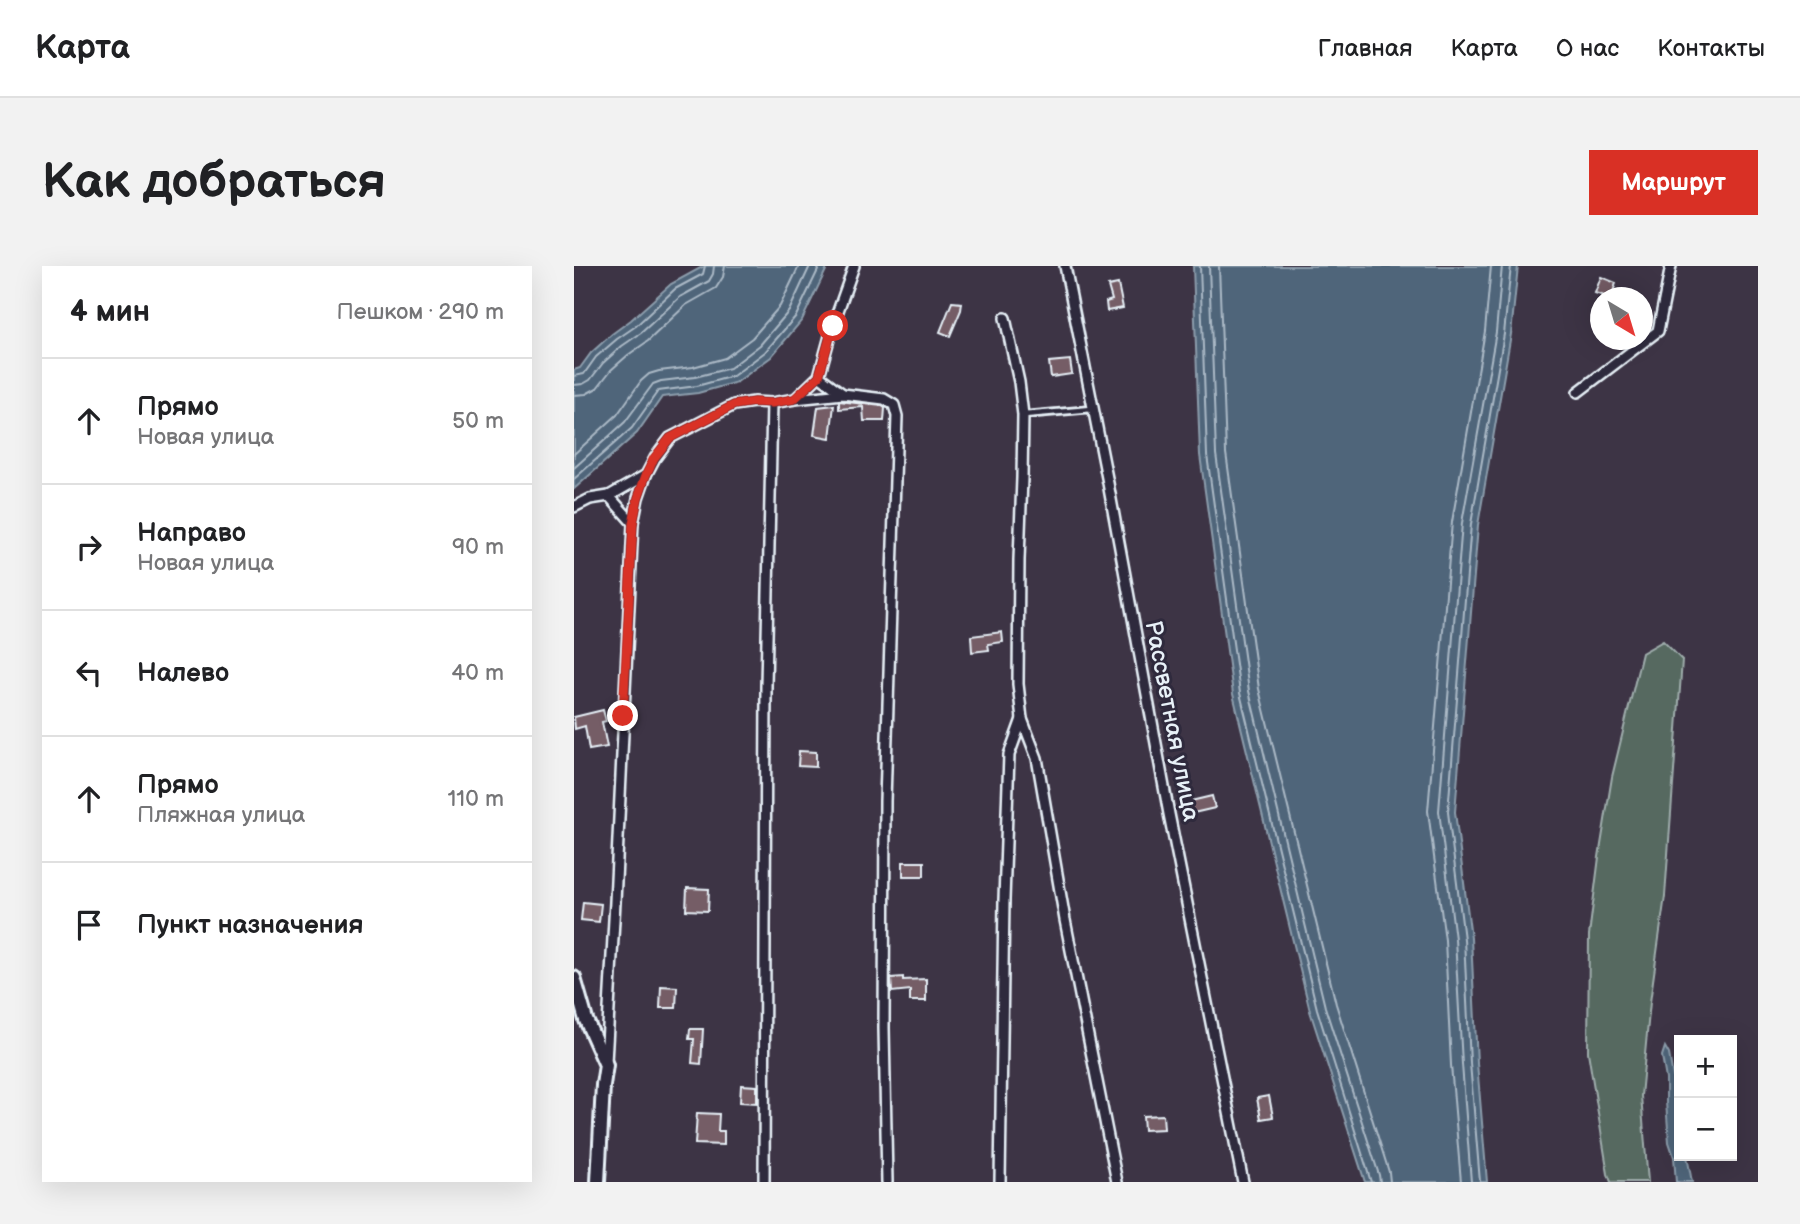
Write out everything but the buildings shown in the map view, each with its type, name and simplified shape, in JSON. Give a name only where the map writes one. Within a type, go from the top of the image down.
[{"type":"street","points":[[794,399],[819,376],[854,266]]},
{"type":"street","name":"Рассветная улица","points":[[1065,266],[1169,814],[1243,1182]]},
{"type":"street","points":[[1578,392],[1658,331],[1671,266]]},
{"type":"street","points":[[1005,318],[1023,415],[1023,478],[1018,560],[1018,684],[1022,719],[1037,758],[1065,920],[1117,1182]]},
{"type":"street","points":[[819,376],[843,394]]},
{"type":"street","points":[[598,1182],[615,902],[633,523],[638,498],[654,458],[670,438],[734,405],[843,394],[884,399],[894,405],[897,416],[884,801],[887,1182]]},
{"type":"street","points":[[764,1182],[766,686],[772,403]]},
{"type":"street","points":[[574,507],[590,499],[609,496],[646,475]]},
{"type":"street","points":[[609,496],[633,523]]},
{"type":"street","points":[[1000,1182],[1009,755],[1022,719]]},
{"type":"street","points":[[574,978],[586,1020],[606,1065]]},
{"type":"lane","points":[[1023,415],[1093,409]]},
{"type":"green space","points":[[1663,641],[1682,660],[1665,896],[1650,1002],[1641,1096],[1648,1182],[1611,1182],[1588,1052],[1589,935],[1612,777],[1642,653]]},
{"type":"water","points":[[704,266],[828,266],[802,320],[771,357],[737,382],[698,393],[662,397],[637,433],[574,489],[574,370],[580,368],[591,353],[671,284]]},
{"type":"water","points":[[1193,266],[1518,266],[1511,334],[1478,525],[1455,812],[1471,938],[1477,1063],[1487,1182],[1365,1182],[1310,1011],[1233,694],[1200,455]]},
{"type":"water","points":[[1665,1047],[1669,1054],[1674,1082],[1674,1157],[1669,1142],[1666,1079],[1662,1056]]},
{"type":"water","points":[[1674,1161],[1688,1161],[1692,1182],[1676,1182]]},
{"type":"route","points":[[623,716],[633,523],[638,498],[654,458],[670,438],[734,405],[794,399],[819,376],[833,326]]}]
